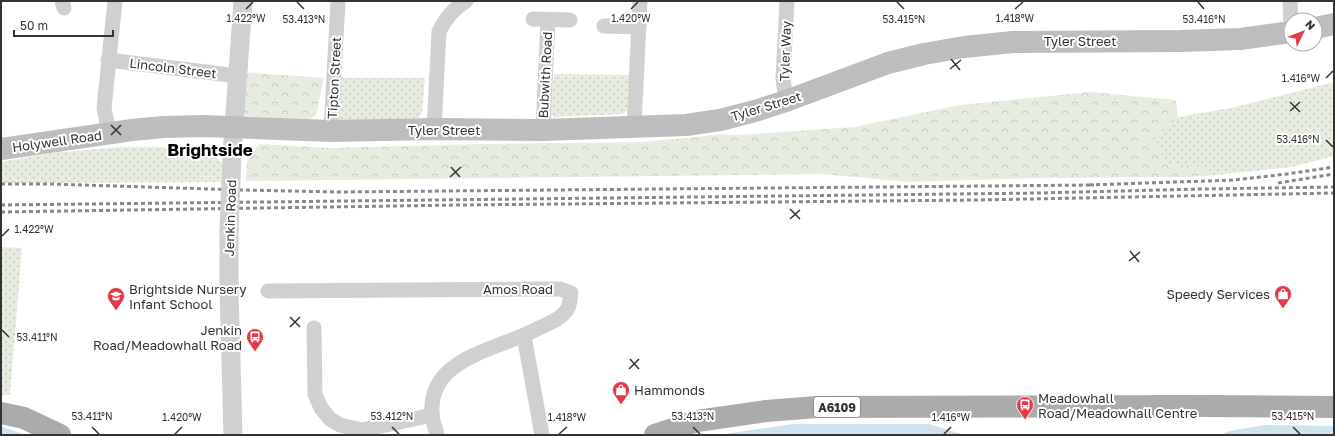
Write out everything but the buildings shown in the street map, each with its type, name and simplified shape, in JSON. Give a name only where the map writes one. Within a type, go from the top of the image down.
[{"type":"main road","points":[[1323,26],[1334,24]]},
{"type":"main road","name":"Tyler Street","points":[[233,127],[331,131],[434,129],[543,130],[686,125],[720,120],[755,111],[888,63],[924,54],[964,47],[1013,42],[1181,41],[1240,39],[1283,33]]},
{"type":"main road","name":"Holywell Road","points":[[1,149],[109,133],[164,127],[233,127]]},
{"type":"main road","name":"A6109","points":[[655,435],[698,421],[766,411],[817,407],[1334,407]]},
{"type":"main road","points":[[1,413],[24,418],[60,435]]},
{"type":"street","points":[[109,133],[104,108],[115,1]]},
{"type":"street","name":"Jenkin Road","points":[[233,435],[229,230],[233,127],[243,1]]},
{"type":"street","name":"Tipton Street","points":[[331,131],[338,1]]},
{"type":"street","points":[[434,129],[439,32],[443,22],[452,11],[466,1]]},
{"type":"street","points":[[634,127],[640,1]]},
{"type":"street","name":"Tyler Way","points":[[786,101],[783,79],[787,1]]},
{"type":"street","points":[[1290,1],[1290,12]]},
{"type":"street","name":"Bubwith Road","points":[[543,130],[541,20],[570,20]]},
{"type":"street","points":[[604,26],[639,27]]},
{"type":"street","name":"Lincoln Street","points":[[108,60],[238,76]]},
{"type":"street","name":"Amos Road","points":[[268,291],[534,288],[560,289],[571,293],[568,308],[561,316],[524,336],[473,355],[446,373],[435,392],[432,415],[437,435]]},
{"type":"street","points":[[314,328],[315,394],[321,408],[330,418],[340,425],[362,430],[432,415]]},
{"type":"street","points":[[524,336],[542,435]]},
{"type":"green space","points":[[242,72],[324,78],[316,115],[308,121],[248,116],[242,114]]},
{"type":"green space","points":[[554,74],[630,75],[627,111],[623,114],[554,117],[551,113]]},
{"type":"green space","points":[[339,78],[425,78],[422,113],[418,118],[340,121],[337,118]]},
{"type":"green space","points":[[1334,82],[1334,156],[1292,167],[1207,176],[1207,167],[1169,165],[1152,140],[1178,117],[1236,107]]},
{"type":"green space","points":[[1090,92],[1176,100],[1178,117],[1152,140],[1169,165],[1207,167],[1207,176],[1038,178],[909,182],[822,174],[246,181],[247,160],[259,144],[329,148],[642,142],[719,134],[740,135],[854,127],[960,105]]},
{"type":"green space","points":[[119,147],[205,147],[222,163],[221,182],[1,183],[1,162],[53,153]]},
{"type":"green space","points":[[1,247],[22,248],[10,395],[1,395]]},
{"type":"water","points":[[793,424],[929,424],[965,435],[717,435]]},
{"type":"water","points":[[1264,425],[1334,426],[1334,435],[1220,435],[1230,431]]},
{"type":"water","points":[[1,426],[25,435],[1,435]]},
{"type":"railway","points":[[1089,185],[1234,180],[1334,167]]},
{"type":"railway","points":[[1278,183],[1334,174]]},
{"type":"railway","points":[[1,184],[338,192],[1094,185]]},
{"type":"railway","points":[[1,205],[1039,193],[1334,187]]},
{"type":"railway","points":[[1,212],[459,205],[978,200],[1334,193]]},
{"type":"place","name":"Speedy Services","points":[[1283,309]]},
{"type":"place","name":"Brightside Nursery Infant School","points":[[116,311]]},
{"type":"place","name":"Jenkin Road/Meadowhall Road","points":[[255,352]]},
{"type":"place","name":"Hammonds","points":[[621,405]]},
{"type":"place","name":"Meadowhall Road/Meadowhall Centre","points":[[1025,420]]},
{"type":"district","name":"Brightside","points":[[210,149]]}]
